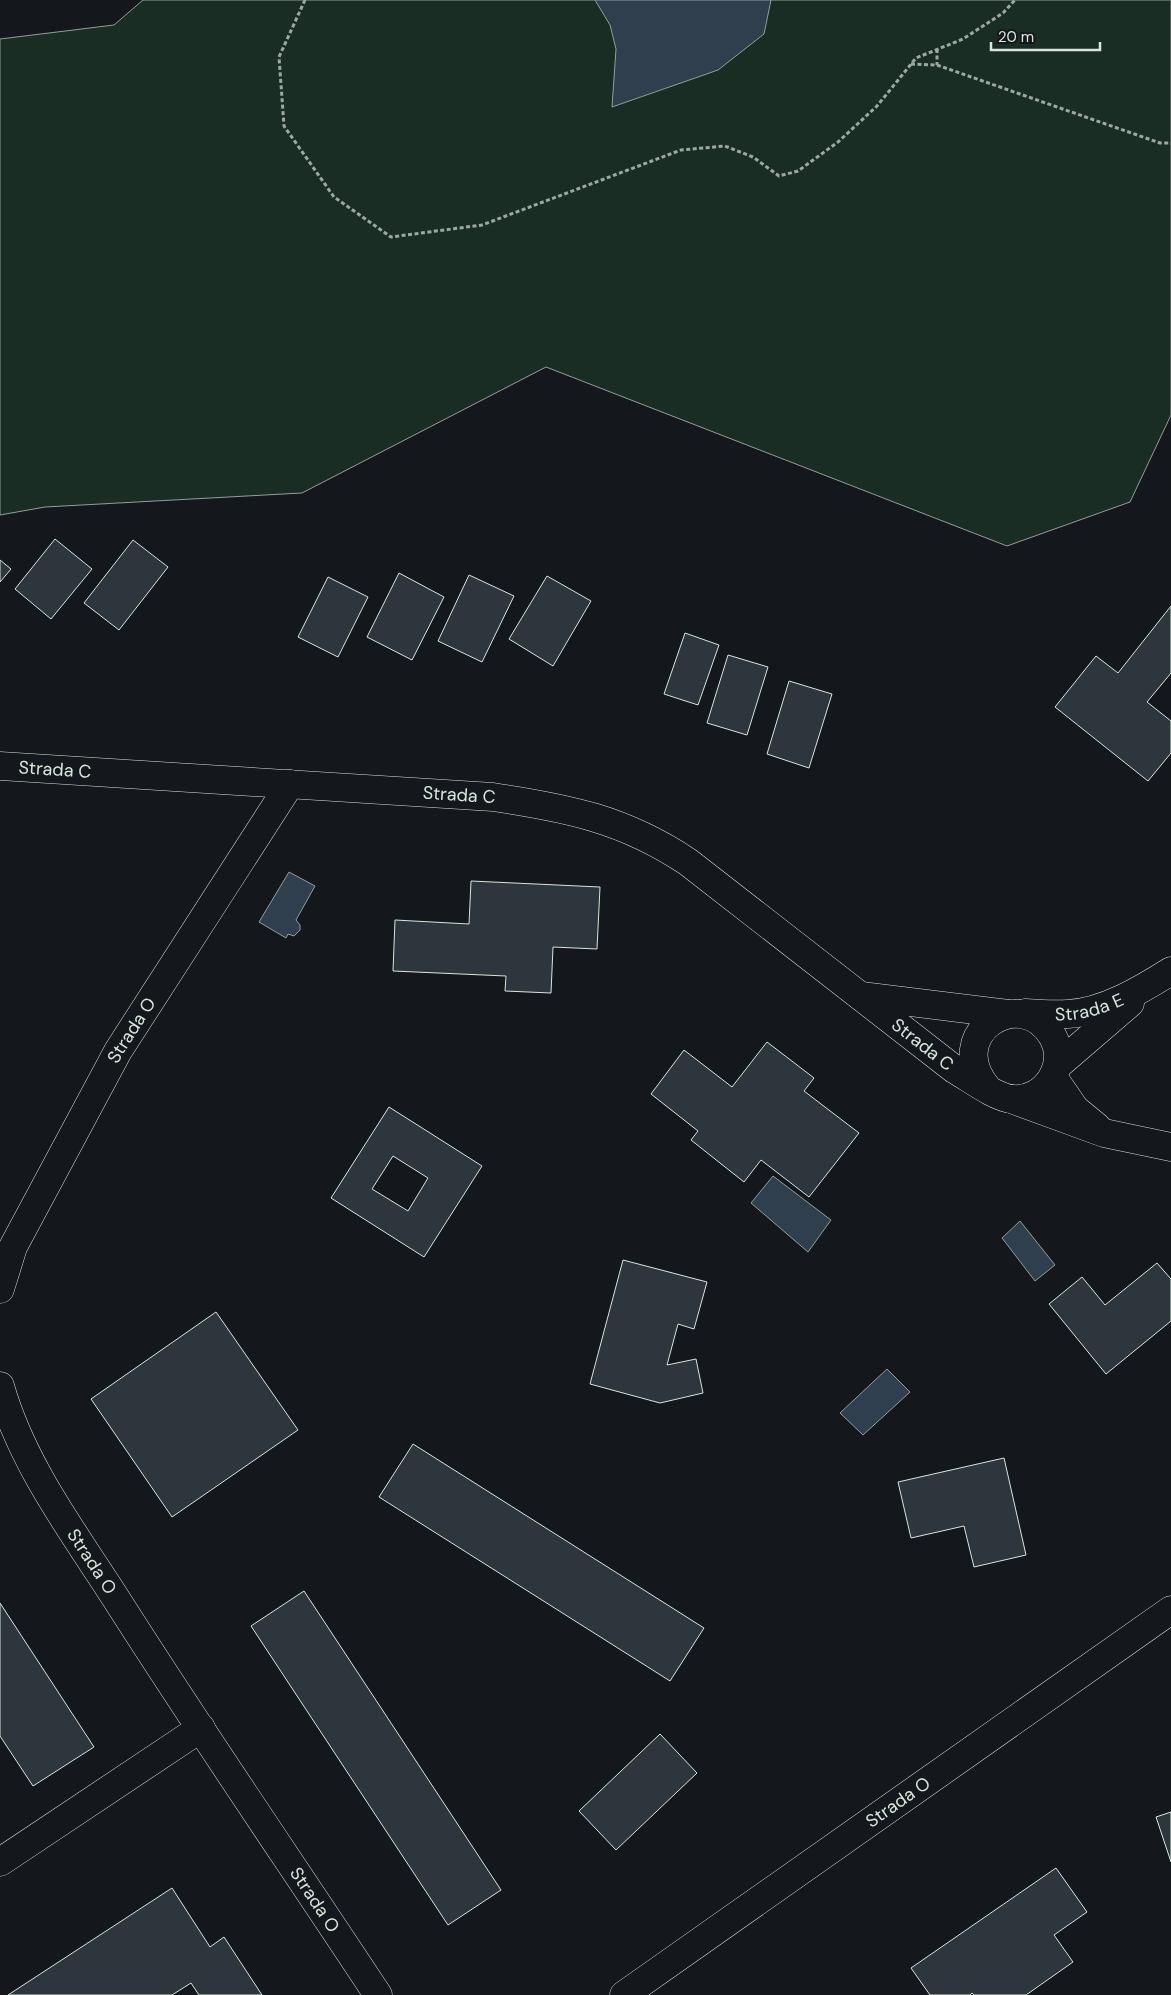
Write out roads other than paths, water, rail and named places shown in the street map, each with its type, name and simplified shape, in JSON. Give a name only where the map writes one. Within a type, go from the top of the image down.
[{"type":"street","name":"Strada C","points":[[0,766],[493,797],[571,810],[617,824],[658,843],[688,862],[954,1069],[999,1094],[1104,1133],[1171,1147]]},
{"type":"street","name":"Strada O","points":[[0,1289],[13,1246],[118,1051],[290,784]]},
{"type":"street","name":"Strada E","points":[[1015,1014],[1069,1014],[1101,1007],[1161,977]]},
{"type":"street","name":"Strada E","points":[[1056,1071],[1161,977]]},
{"type":"street","name":"Strada C","points":[[860,996],[1015,1014]]},
{"type":"street","points":[[1015,1014],[1036,1019],[1048,1028],[1055,1041],[1058,1053],[1056,1071],[1046,1087],[1036,1095],[1024,1099],[999,1094],[979,1079],[974,1067],[973,1055],[976,1040],[983,1028],[995,1019],[1015,1014]]},
{"type":"street","name":"Strada C","points":[[1056,1071],[1076,1109],[1104,1133]]},
{"type":"street","name":"Strada O","points":[[0,1386],[7,1410],[36,1473],[134,1626],[378,1995]]},
{"type":"street","name":"Strada O","points":[[624,1995],[1171,1610]]},
{"type":"street","points":[[0,1862],[201,1728]]},
{"type":"water","points":[[595,0],[771,0],[764,34],[718,70],[612,107],[616,49],[610,25]]},
{"type":"water","points":[[289,872],[315,886],[296,920],[300,925],[300,930],[294,936],[288,934],[286,938],[259,922]]},
{"type":"water","points":[[773,1176],[831,1220],[808,1252],[751,1203]]},
{"type":"water","points":[[1020,1221],[1055,1265],[1035,1281],[1002,1238]]},
{"type":"water","points":[[887,1369],[910,1392],[863,1435],[840,1413]]}]
